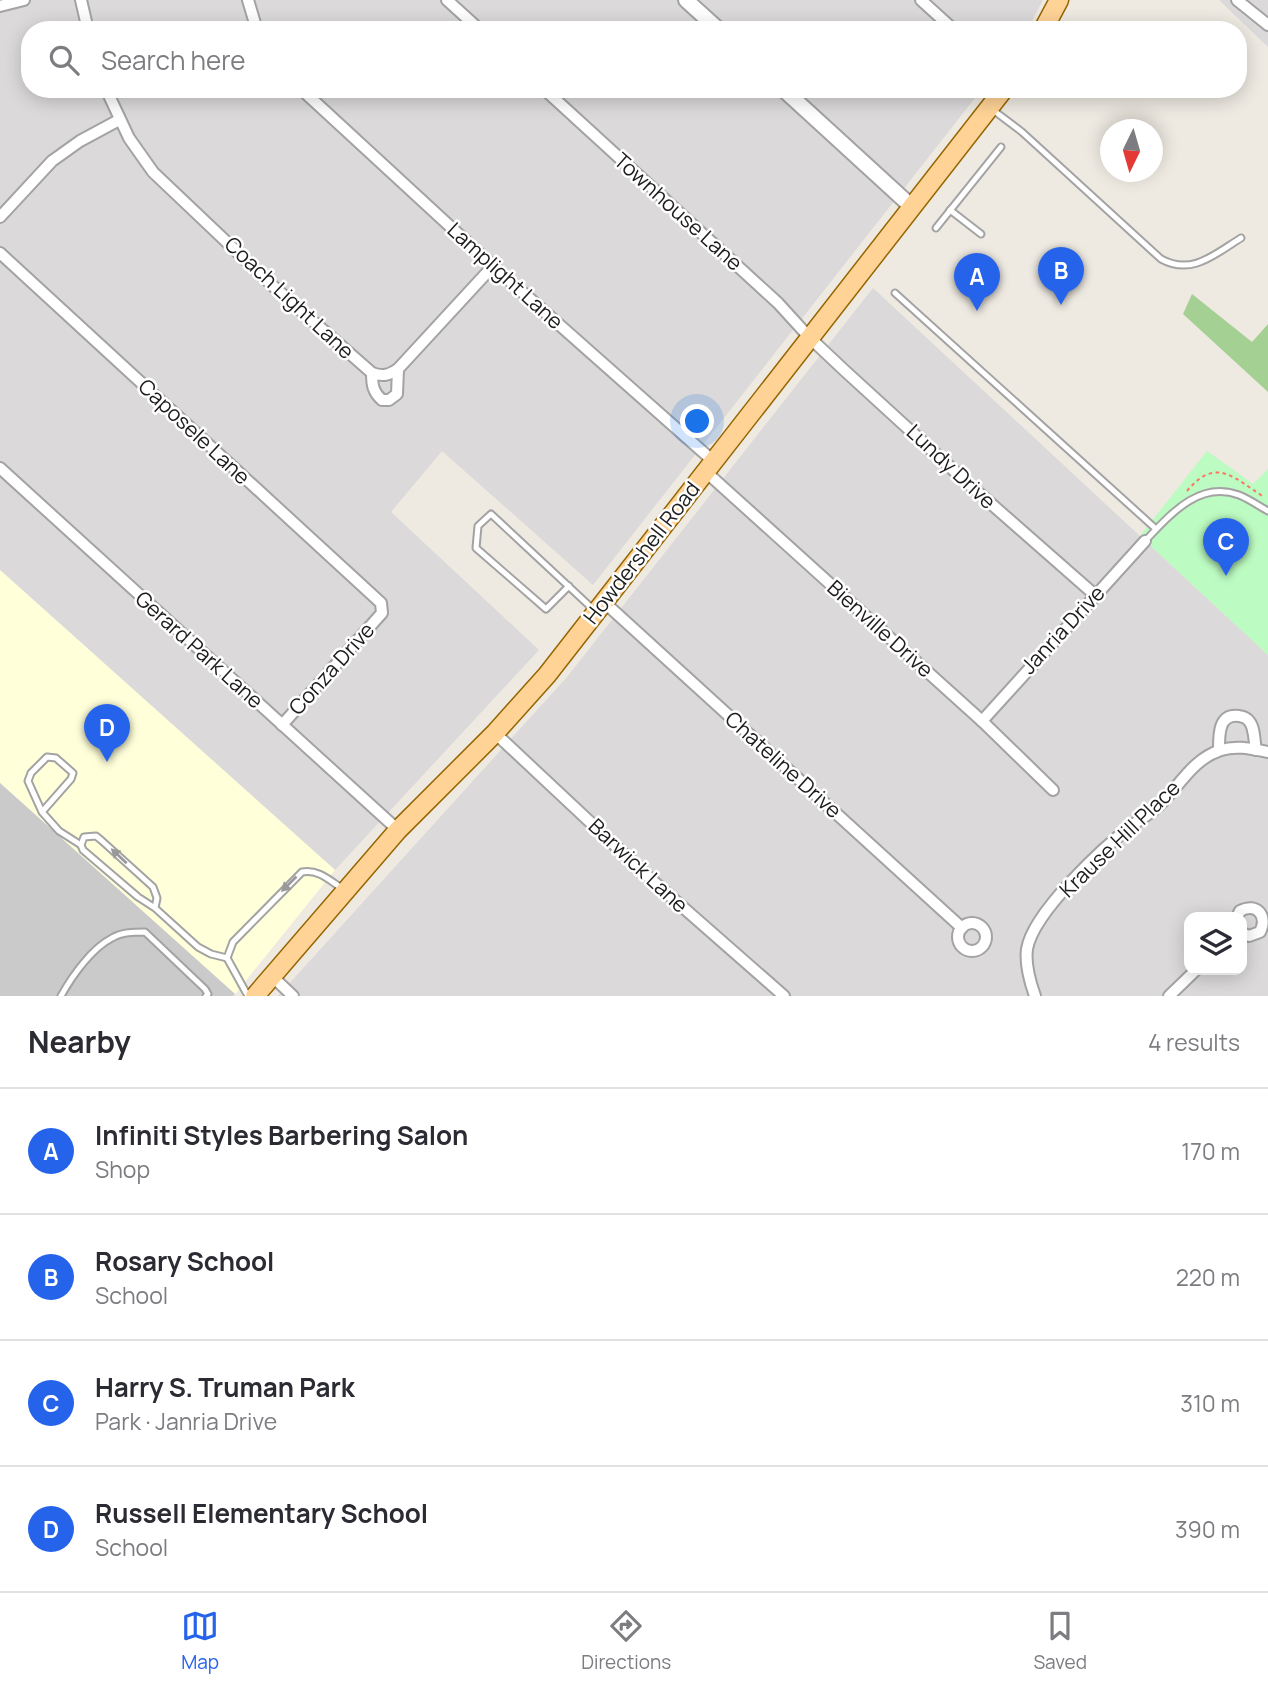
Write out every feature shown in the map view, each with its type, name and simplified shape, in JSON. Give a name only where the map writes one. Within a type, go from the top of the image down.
[{"type":"main road","points":[[1047,21],[1059,0]]},
{"type":"main road","name":"Howdershell Road","points":[[255,996],[398,830],[495,733],[547,675],[997,98]]},
{"type":"street","points":[[0,6],[24,0]]},
{"type":"street","points":[[81,0],[86,21]]},
{"type":"street","points":[[248,0],[254,21]]},
{"type":"street","points":[[447,0],[470,21]]},
{"type":"street","points":[[686,0],[709,21]]},
{"type":"street","points":[[921,0],[944,21]]},
{"type":"street","points":[[1237,0],[1268,25]]},
{"type":"street","name":"Coach Light Lane","points":[[110,98],[119,120],[153,172],[274,286],[372,373],[380,376],[398,369]]},
{"type":"street","name":"Lamplight Lane","points":[[311,98],[708,466]]},
{"type":"street","name":"Townhouse Lane","points":[[554,98],[778,303],[809,337]]},
{"type":"street","points":[[793,98],[912,207]]},
{"type":"street","points":[[0,217],[52,161],[80,141],[119,120]]},
{"type":"street","name":"Caposele Lane","points":[[0,253],[381,603],[382,612]]},
{"type":"street","points":[[372,373],[372,385],[376,395],[382,400],[389,400],[397,394],[398,369],[493,267]]},
{"type":"street","name":"Lundy Drive","points":[[809,337],[972,487],[1095,595]]},
{"type":"street","name":"Bienville Drive","points":[[708,466],[1053,790]]},
{"type":"street","name":"Gerard Park Lane","points":[[0,468],[398,830]]},
{"type":"street","name":"Janria Drive","points":[[982,721],[1145,541]]},
{"type":"street","name":"Chateline Drive","points":[[600,607],[962,928]]},
{"type":"street","name":"Conza Drive","points":[[282,725],[382,612]]},
{"type":"street","points":[[1219,750],[1219,728],[1232,715],[1244,716],[1250,722],[1256,750],[1268,752]]},
{"type":"street","name":"Barwick Lane","points":[[495,733],[653,881],[784,996]]},
{"type":"street","name":"Krause Hill Place","points":[[1035,996],[1027,950],[1033,931],[1080,873],[1131,826],[1154,810],[1198,762],[1219,750],[1237,746],[1256,750]]},
{"type":"street","points":[[1240,912],[1250,907],[1256,908],[1263,916],[1260,932],[1247,935]]},
{"type":"street","points":[[1169,996],[1191,975]]},
{"type":"street","points":[[273,977],[293,996]]},
{"type":"lane","points":[[990,108],[1022,132],[1161,260],[1174,267],[1204,261],[1241,238]]},
{"type":"lane","points":[[936,228],[1001,147]]},
{"type":"lane","points":[[950,210],[981,234]]},
{"type":"lane","points":[[895,293],[1156,529]]},
{"type":"lane","points":[[1145,541],[1180,506],[1200,494],[1214,491],[1238,495],[1268,511]]},
{"type":"lane","points":[[569,586],[546,609],[476,548],[478,526],[491,514],[569,586],[600,607]]},
{"type":"lane","points":[[42,813],[73,773],[56,758],[47,757],[31,773],[28,781],[42,813],[59,831],[81,845],[83,850],[198,947],[227,958],[248,996]]},
{"type":"lane","points":[[81,845],[84,837],[90,835],[102,840],[153,887],[157,898],[155,908]]},
{"type":"lane","points":[[227,958],[233,942],[302,872],[312,870],[320,873],[346,891]]},
{"type":"lane","points":[[61,996],[76,971],[111,938],[130,932],[145,932],[208,995]]},
{"type":"shaded area","points":[[0,0],[1043,0],[1032,21],[21,21],[21,98],[975,98],[593,585],[442,451],[391,512],[539,650],[335,870],[0,570]]},
{"type":"shaded area","points":[[1219,0],[1268,0],[1268,47],[1247,27],[1247,21],[1241,21]]},
{"type":"shaded area","points":[[873,288],[1268,655],[1268,996],[278,996],[567,677]]},
{"type":"shaded area","points":[[0,570],[335,870],[235,994],[0,783]]},
{"type":"shaded area","points":[[0,783],[235,994],[0,996]]},
{"type":"green space","points":[[1192,294],[1252,342],[1268,324],[1268,392],[1183,314]]},
{"type":"green space","points":[[1207,451],[1253,484],[1268,469],[1268,655],[1140,536]]},
{"type":"place","name":"Rosary School","points":[[1061,305]]},
{"type":"place","name":"Infiniti Styles Barbering Salon","points":[[977,311]]},
{"type":"place","name":"Harry S. Truman Park","points":[[1226,576]]},
{"type":"place","name":"Russell Elementary School","points":[[107,762]]}]
